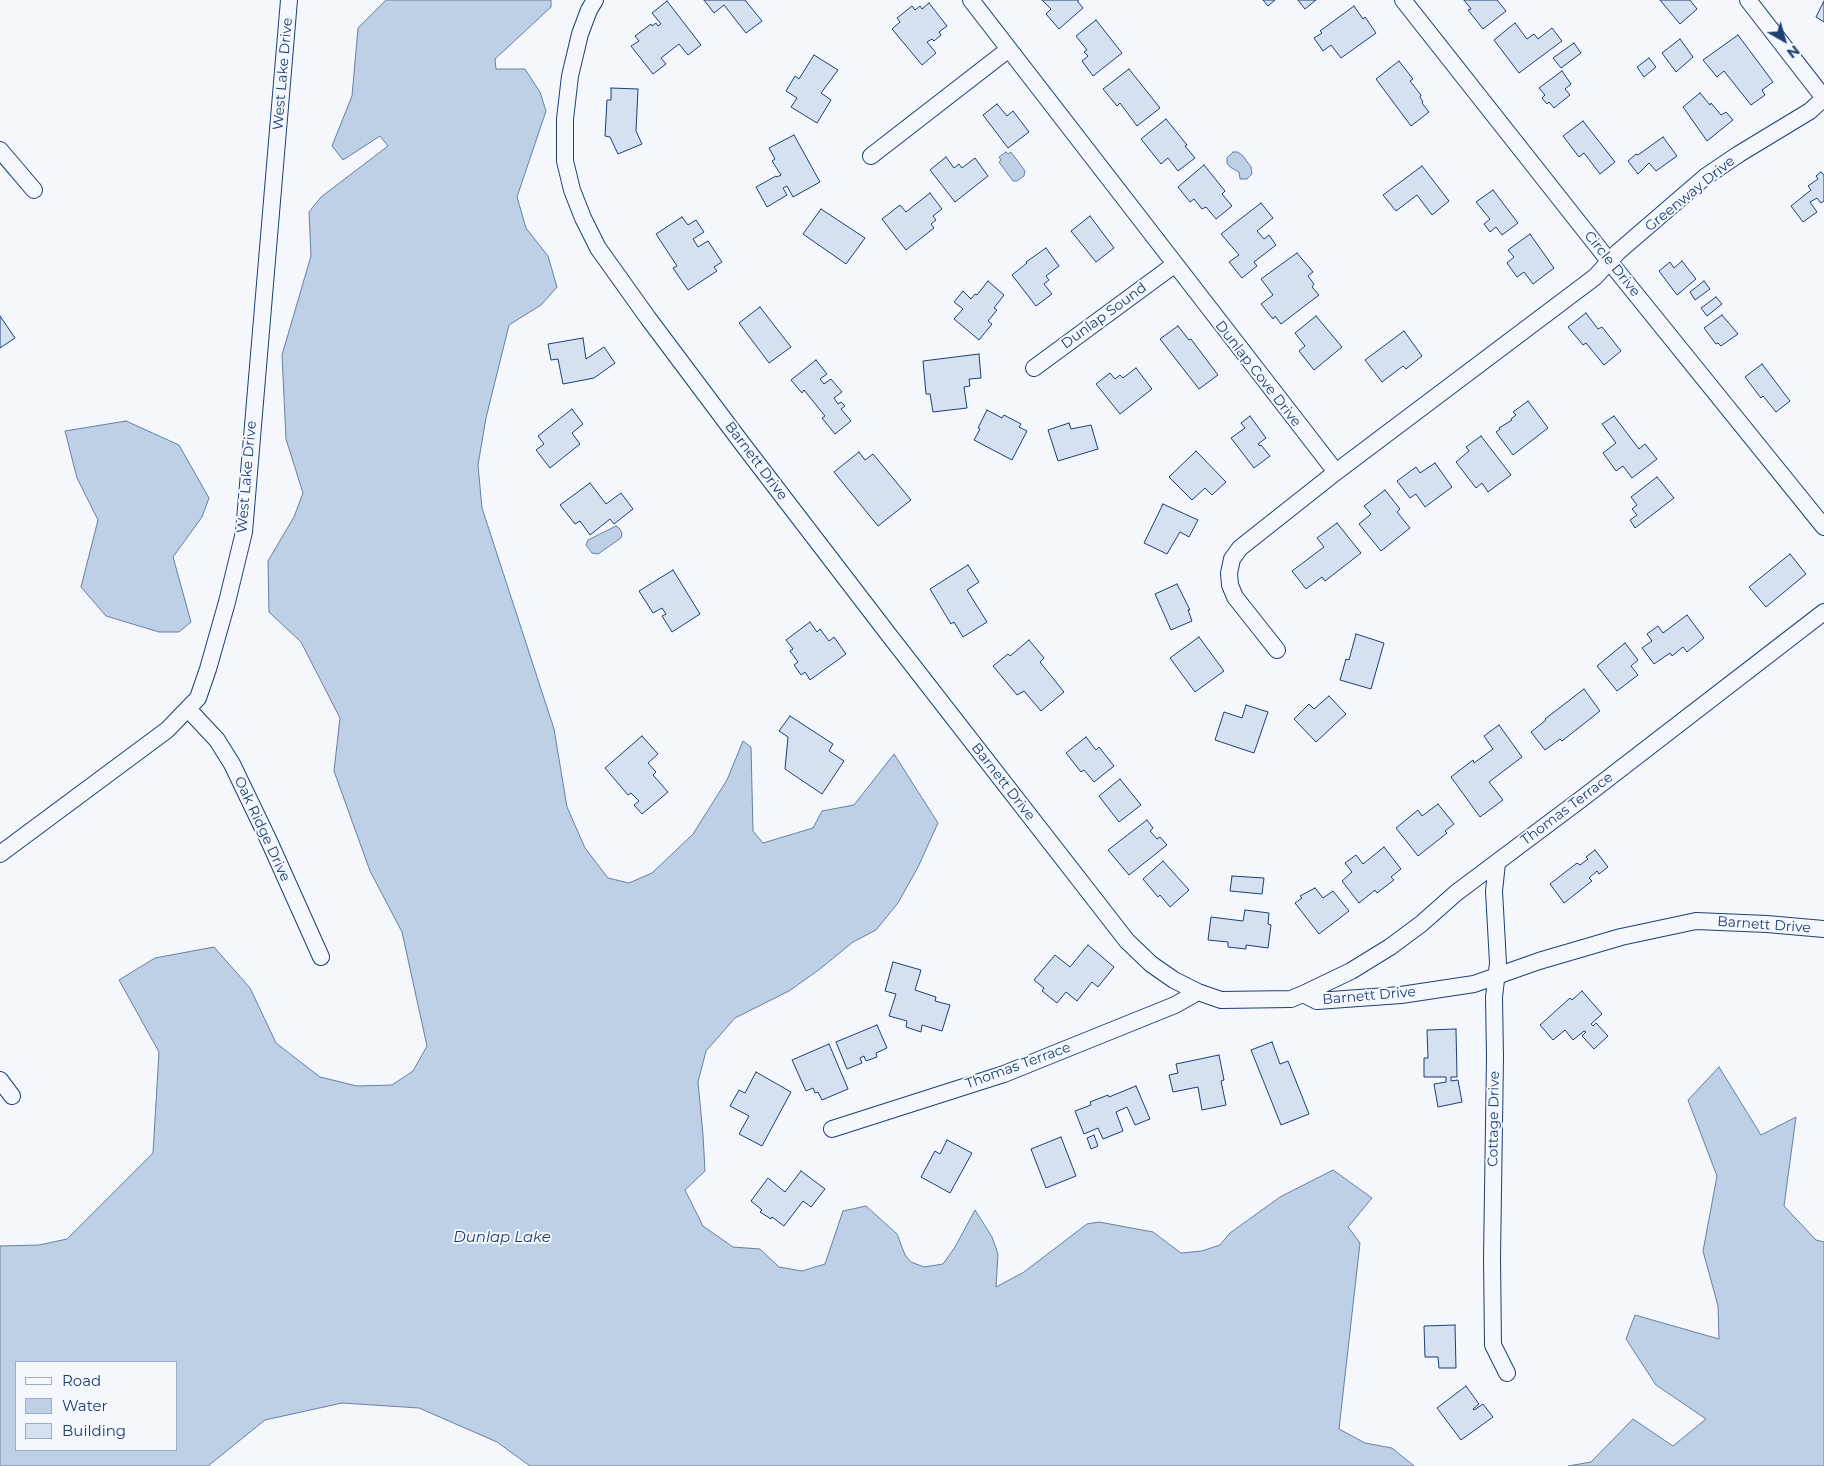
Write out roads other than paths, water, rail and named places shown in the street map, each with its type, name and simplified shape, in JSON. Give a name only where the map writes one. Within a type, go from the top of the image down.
[{"type":"street","name":"West Lake Drive","points":[[0,854],[166,730],[198,698],[208,669],[244,532],[289,0]]},
{"type":"street","name":"Barnett Drive","points":[[595,0],[580,34],[570,76],[565,118],[565,161],[572,190],[598,248],[741,442],[1127,942],[1151,964],[1174,980],[1198,992],[1221,1000],[1291,999],[1303,994],[1317,1001],[1401,995],[1474,984],[1539,960],[1621,937],[1696,921],[1824,929]]},
{"type":"street","name":"Dunlap Cove Drive","points":[[971,0],[1174,265],[1336,472]]},
{"type":"street","name":"Circle Drive","points":[[1402,0],[1609,261],[1824,527]]},
{"type":"street","points":[[1748,0],[1824,98]]},
{"type":"street","points":[[871,156],[1009,49]]},
{"type":"street","name":"Greenway Drive","points":[[1609,261],[1705,177],[1810,111],[1824,98]]},
{"type":"street","points":[[0,150],[34,190]]},
{"type":"street","points":[[1277,650],[1236,598],[1230,585],[1229,573],[1232,559],[1240,548],[1336,472],[1595,277],[1609,261]]},
{"type":"street","name":"Dunlap Sound","points":[[1034,368],[1174,265]]},
{"type":"street","name":"Thomas Terrace","points":[[1303,994],[1350,971],[1390,947],[1824,612]]},
{"type":"street","name":"Oak Ridge Drive","points":[[188,709],[216,740],[232,764],[321,957]]},
{"type":"street","name":"Cottage Drive","points":[[1497,863],[1494,890],[1498,963],[1494,997],[1496,1057],[1492,1258],[1493,1344],[1507,1373]]},
{"type":"street","name":"Thomas Terrace","points":[[832,1129],[1004,1074],[1175,1005],[1198,992]]},
{"type":"street","points":[[0,1080],[12,1096]]},
{"type":"water","name":"Dunlap Lake","points":[[386,0],[551,0],[551,7],[495,59],[496,69],[525,69],[540,92],[546,111],[517,197],[526,228],[548,256],[557,287],[541,305],[509,325],[486,418],[478,465],[482,508],[554,729],[567,807],[585,848],[608,878],[629,883],[652,873],[693,834],[727,780],[743,741],[751,747],[753,831],[763,843],[813,828],[822,811],[854,805],[894,754],[938,823],[918,867],[898,903],[876,930],[853,942],[789,991],[735,1018],[706,1051],[698,1082],[705,1171],[685,1190],[703,1226],[733,1247],[760,1249],[779,1267],[802,1271],[825,1264],[843,1211],[866,1206],[897,1234],[905,1255],[911,1262],[924,1267],[943,1264],[955,1247],[975,1210],[992,1237],[998,1254],[996,1287],[1024,1272],[1087,1224],[1099,1222],[1153,1232],[1181,1253],[1202,1251],[1220,1245],[1230,1233],[1280,1197],[1333,1170],[1372,1198],[1348,1227],[1360,1243],[1339,1429],[1365,1443],[1392,1448],[1414,1466],[530,1466],[497,1442],[419,1408],[342,1403],[265,1420],[208,1466],[0,1466],[0,1246],[39,1245],[67,1239],[153,1153],[159,1052],[119,980],[155,958],[214,947],[250,988],[276,1043],[320,1077],[357,1086],[392,1085],[413,1071],[427,1046],[402,932],[370,871],[334,771],[340,718],[301,642],[269,612],[268,561],[294,517],[303,493],[286,439],[282,355],[311,256],[309,212],[321,197],[388,146],[380,136],[343,160],[332,146],[352,96],[358,28]]},
{"type":"water","points":[[1006,152],[1008,154],[1011,152],[1025,171],[1024,176],[1017,181],[1013,181],[999,162],[1001,160],[999,157]]},
{"type":"water","points":[[1233,152],[1238,152],[1243,156],[1251,167],[1252,174],[1247,179],[1240,179],[1239,172],[1227,163],[1227,158]]},
{"type":"water","points":[[126,421],[179,445],[209,498],[202,517],[173,557],[191,622],[179,632],[159,632],[106,616],[81,587],[98,520],[77,478],[65,431]]},
{"type":"water","points":[[616,526],[622,533],[621,538],[598,554],[592,553],[586,545],[588,540]]},
{"type":"water","points":[[1719,1067],[1761,1135],[1796,1117],[1784,1206],[1816,1240],[1824,1242],[1824,1466],[1568,1466],[1591,1462],[1633,1419],[1673,1446],[1706,1419],[1656,1385],[1626,1339],[1635,1315],[1719,1339],[1718,1306],[1703,1251],[1717,1176],[1688,1100]]}]
